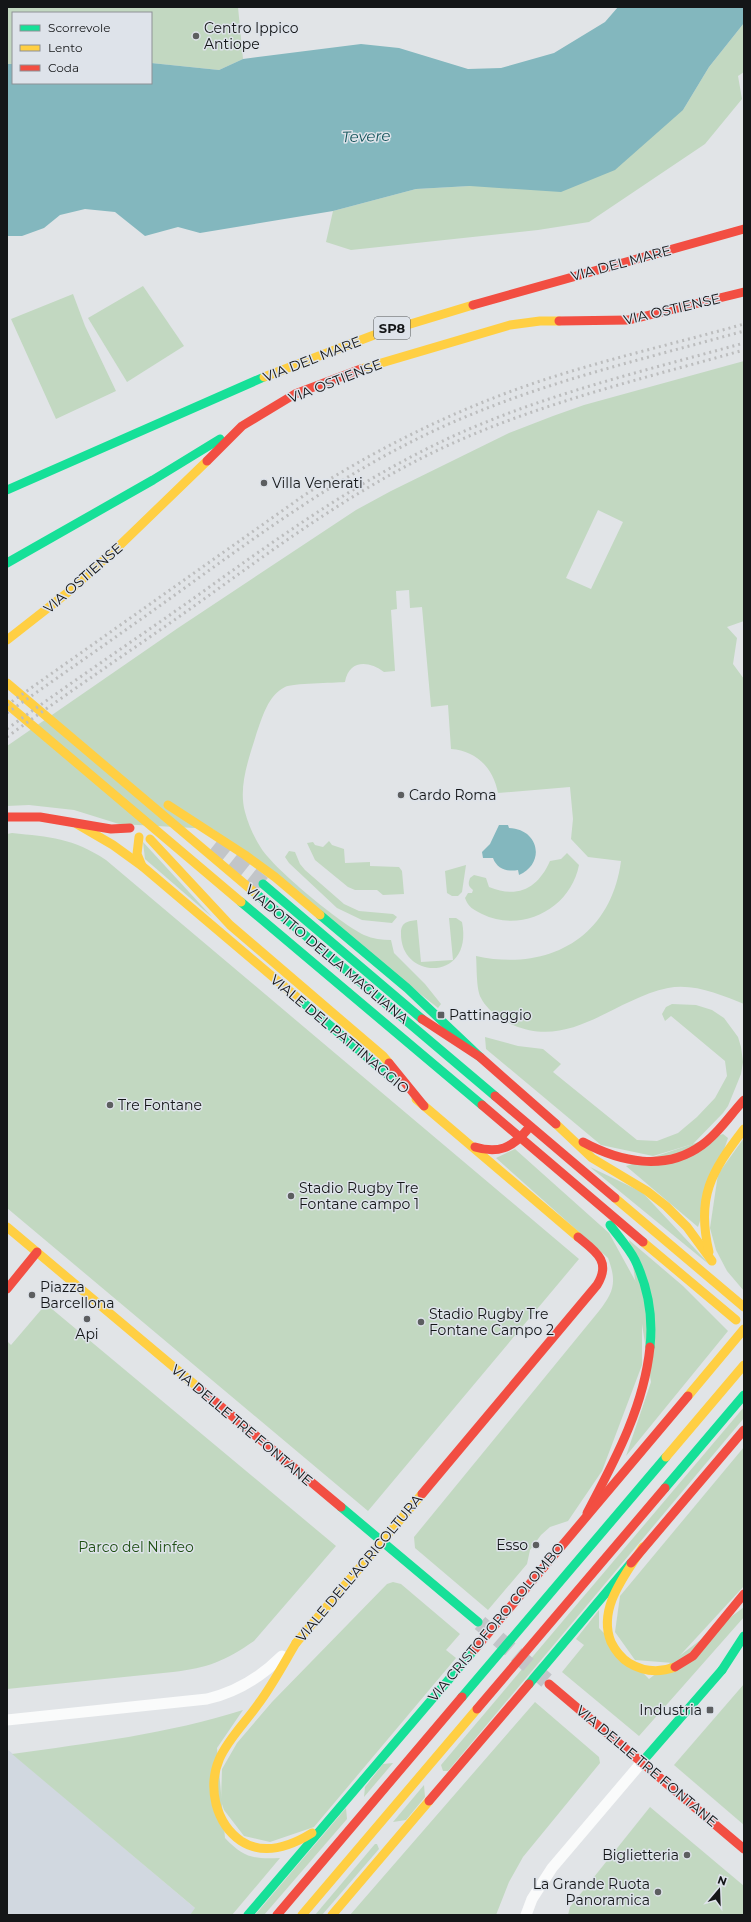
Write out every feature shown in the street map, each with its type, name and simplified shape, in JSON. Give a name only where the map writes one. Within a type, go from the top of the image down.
[{"type":"main road","name":"VIA DEL MARE","points":[[7,490],[327,351],[396,327],[454,310],[744,229]]},
{"type":"main road","name":"VIA OSTIENSE","points":[[7,640],[67,592],[117,548],[242,426],[295,394],[343,375],[502,327],[540,321],[629,320],[689,307],[744,292]]},
{"type":"main road","points":[[7,564],[153,480],[242,426]]},
{"type":"main road","name":"VIADOTTO DELLA MAGLIANA","points":[[7,683],[741,1305]]},
{"type":"main road","name":"VIADOTTO DELLA MAGLIANA","points":[[7,704],[736,1320]]},
{"type":"main road","points":[[100,761],[258,864],[407,988],[480,1057],[592,1158],[647,1191],[666,1206],[687,1227],[712,1261],[741,1305]]},
{"type":"main road","points":[[111,792],[143,832],[230,925],[364,1039],[388,1062],[424,1106]]},
{"type":"main road","name":"VIALE DEL PATTINAGGIO","points":[[7,817],[40,817],[111,829],[130,828]]},
{"type":"main road","name":"VIALE DEL PATTINAGGIO","points":[[77,824],[113,845],[142,866],[597,1253]]},
{"type":"main road","points":[[139,837],[137,854],[142,866]]},
{"type":"main road","points":[[263,884],[426,1022],[480,1057]]},
{"type":"main road","points":[[556,1124],[592,1148],[609,1155],[634,1161],[659,1161],[686,1154],[698,1148],[709,1139],[744,1100]]},
{"type":"main road","points":[[471,1146],[490,1152],[505,1149],[526,1132],[538,1109]]},
{"type":"main road","points":[[712,1261],[704,1226],[706,1191],[711,1176],[718,1164],[744,1129]]},
{"type":"main road","points":[[575,1185],[614,1230],[630,1252],[642,1277],[649,1310],[651,1338],[647,1373],[641,1400],[615,1462],[587,1514]]},
{"type":"main road","name":"VIA DELLE TRE FONTANE","points":[[7,1227],[478,1622]]},
{"type":"main road","points":[[7,1289],[37,1252]]},
{"type":"main road","name":"VIALE DELL'AGRICOLTURA","points":[[296,1643],[600,1283],[604,1267],[597,1253]]},
{"type":"main road","name":"VIA CRISTOFORO COLOMBO","points":[[248,1915],[354,1793],[576,1527],[744,1329]]},
{"type":"main road","name":"VIA CRISTOFORO COLOMBO","points":[[276,1915],[544,1601],[624,1504],[744,1365]]},
{"type":"main road","points":[[302,1915],[744,1395]]},
{"type":"main road","points":[[332,1915],[643,1547],[744,1430]]},
{"type":"main road","points":[[576,1527],[624,1504]]},
{"type":"main road","points":[[643,1547],[617,1591],[607,1618],[609,1635],[614,1648],[623,1659],[637,1668],[650,1672],[663,1672],[684,1665],[744,1594]]},
{"type":"main road","points":[[642,1762],[722,1670],[744,1636]]},
{"type":"main road","points":[[296,1643],[254,1711],[231,1739],[220,1757],[213,1779],[215,1798],[220,1814],[230,1832],[241,1842],[256,1848],[270,1849],[288,1846],[304,1839],[329,1821]]},
{"type":"main road","points":[[722,1670],[744,1652]]},
{"type":"main road","name":"VIA DELLE TRE FONTANE","points":[[550,1684],[744,1849]]},
{"type":"main road","points":[[387,1752],[415,1752]]},
{"type":"main road","points":[[431,1764],[437,1792]]},
{"type":"main road","points":[[354,1793],[358,1820]]},
{"type":"main road","points":[[373,1832],[404,1831]]},
{"type":"street","name":"VIALE DELL'AGRICOLTURA","points":[[7,1720],[175,1704],[222,1695],[255,1680],[296,1643]]},
{"type":"street","points":[[526,1915],[532,1899],[552,1868],[642,1762]]},
{"type":"shaded area","points":[[7,1749],[196,1909],[190,1915],[7,1915]]},
{"type":"green space","name":"Centro Ippico Antiope","points":[[7,7],[238,7],[243,59],[219,70],[152,63],[152,12],[12,12],[12,64],[7,64]]},
{"type":"green space","points":[[744,23],[744,72],[738,76],[742,99],[705,144],[589,222],[538,230],[351,250],[326,242],[333,211],[416,189],[470,186],[683,110],[709,67]]},
{"type":"green space","points":[[143,286],[184,346],[127,382],[88,318]]},
{"type":"green space","points":[[73,294],[85,326],[116,391],[56,419],[11,319]]},
{"type":"green space","points":[[744,361],[744,621],[727,627],[737,638],[733,664],[744,679],[744,1004],[697,988],[668,988],[629,1002],[592,1020],[573,1027],[554,1031],[534,1031],[513,1025],[499,1017],[487,1007],[479,994],[476,956],[502,960],[528,959],[551,953],[572,943],[590,929],[604,911],[615,888],[621,861],[588,857],[571,839],[573,819],[570,787],[498,793],[492,776],[482,762],[469,753],[451,749],[448,705],[431,707],[422,607],[410,608],[409,590],[396,591],[397,609],[391,610],[395,671],[384,672],[372,665],[360,664],[351,669],[345,682],[289,686],[285,687],[274,695],[263,714],[250,753],[245,773],[243,802],[246,817],[256,839],[268,858],[293,882],[353,929],[364,935],[391,940],[394,953],[425,984],[441,1004],[438,1008],[213,829],[119,824],[74,810],[29,805],[7,806],[7,746],[178,628],[356,510],[391,491],[509,433],[584,405]],"holes":[[[598,510],[623,522],[591,589],[566,578]]]},
{"type":"green space","points":[[12,833],[50,838],[72,843],[83,847],[106,860],[579,1259],[368,1511],[7,1208],[7,834]]},
{"type":"green space","points":[[329,841],[332,845],[344,849],[345,863],[370,862],[370,866],[399,867],[402,871],[404,894],[383,895],[377,890],[355,890],[348,887],[315,860],[307,843],[313,842],[315,845],[323,847]]},
{"type":"green space","points":[[143,842],[212,917],[145,859]]},
{"type":"green space","points":[[289,851],[295,852],[300,864],[305,870],[344,904],[359,911],[393,914],[397,917],[392,923],[362,920],[337,908],[289,863],[285,857]]},
{"type":"green space","points":[[567,853],[579,865],[574,880],[566,894],[555,905],[542,913],[528,919],[513,921],[497,919],[476,911],[466,901],[465,898],[468,893],[472,893],[473,890],[469,886],[469,883],[470,878],[474,875],[486,878],[489,887],[509,892],[518,891],[526,889],[533,884],[545,870],[550,861],[561,859]]},
{"type":"green space","points":[[466,865],[462,892],[458,896],[452,896],[447,893],[445,871]]},
{"type":"green space","points":[[449,918],[456,918],[462,922],[463,942],[457,956],[453,960]]},
{"type":"green space","points":[[417,920],[421,962],[453,960],[448,965],[436,968],[423,966],[412,960],[404,949],[401,933],[402,926],[408,922]]},
{"type":"green space","points":[[672,1004],[696,1005],[712,1010],[724,1018],[738,1037],[743,1062],[741,1074],[728,1106],[723,1113],[693,1144],[653,1156],[601,1145],[486,1049],[485,1037],[518,1046],[543,1049],[561,1064],[553,1072],[637,1140],[657,1141],[678,1133],[697,1117],[715,1098],[727,1076],[725,1061],[671,1016],[665,1021],[662,1014],[666,1007]]},
{"type":"green space","points":[[723,1134],[728,1138],[698,1227],[626,1166]]},
{"type":"green space","points":[[744,1138],[744,1291],[727,1271],[716,1250],[710,1228],[718,1174]]},
{"type":"green space","points":[[515,1149],[609,1233],[642,1293],[642,1365],[602,1471],[568,1521],[550,1527],[541,1535],[530,1550],[527,1564],[488,1610],[415,1548],[414,1537],[599,1311],[611,1292],[613,1280],[608,1258],[496,1158]]},
{"type":"green space","points":[[590,1167],[642,1192],[711,1266]]},
{"type":"green space","points":[[629,1240],[683,1286],[728,1331],[626,1456],[651,1382]]},
{"type":"green space","name":"Parco del Ninfeo","points":[[46,1304],[336,1546],[254,1641],[225,1659],[206,1666],[173,1672],[7,1689],[7,1341],[11,1345]]},
{"type":"green space","points":[[744,1407],[744,1418],[448,1771],[443,1771],[441,1765]]},
{"type":"green space","points":[[744,1447],[744,1586],[673,1663],[635,1660],[615,1632],[620,1596]]},
{"type":"green space","points":[[393,1582],[401,1584],[460,1634],[446,1650],[456,1658],[314,1827],[270,1842],[244,1836],[224,1810],[221,1801],[222,1769],[237,1743],[272,1702],[387,1584]]},
{"type":"green space","points":[[744,1607],[744,1617],[639,1736],[562,1672],[584,1645],[576,1639],[599,1610],[599,1628],[649,1679]]},
{"type":"green space","points":[[744,1684],[744,1825],[674,1765]]},
{"type":"green space","points":[[535,1702],[599,1757],[600,1763],[523,1857],[509,1882],[496,1915],[350,1915]]},
{"type":"green space","points":[[243,1710],[217,1748],[225,1838],[238,1850],[250,1856],[280,1858],[232,1915],[190,1915],[195,1908],[12,1754],[100,1742],[158,1732]]},
{"type":"green space","points":[[393,1763],[364,1797],[365,1787],[383,1764]]},
{"type":"green space","points":[[424,1785],[425,1797],[406,1820],[393,1822]]},
{"type":"green space","points":[[650,1807],[744,1886],[744,1915],[568,1915],[570,1907]]},
{"type":"green space","points":[[346,1808],[347,1819],[264,1915],[255,1915]]},
{"type":"green space","points":[[375,1844],[377,1844],[379,1849],[322,1915],[315,1915]]},
{"type":"water","name":"Tevere","points":[[618,7],[744,7],[744,23],[709,67],[683,110],[615,170],[561,192],[470,186],[416,189],[333,211],[200,233],[178,227],[145,236],[115,212],[85,209],[60,215],[44,228],[22,236],[7,236],[7,64],[12,64],[12,84],[152,84],[152,63],[219,70],[243,59],[361,44],[399,48],[468,69],[501,68],[554,53],[605,22]]},
{"type":"water","points":[[499,825],[508,825],[509,828],[519,830],[527,834],[535,847],[536,855],[533,863],[528,870],[519,875],[518,870],[510,871],[503,869],[497,865],[493,858],[483,858],[482,852],[490,844]]},
{"type":"tunnel","points":[[214,845],[263,884]]},
{"type":"tunnel","points":[[480,1623],[547,1681]]},
{"type":"railway","points":[[7,705],[306,494],[357,463],[410,435],[464,410],[520,388],[603,362],[744,324]]},
{"type":"railway","points":[[7,713],[284,518],[320,494],[393,451],[470,415],[537,390],[606,369],[744,331]]},
{"type":"railway","points":[[7,729],[281,536],[346,494],[412,456],[483,423],[519,409],[593,385],[744,343]]},
{"type":"railway","points":[[7,737],[316,520],[382,479],[416,461],[486,429],[558,403],[744,350]]},
{"type":"traffic: fast","points":[[7,490],[264,377]]},
{"type":"traffic: fast","points":[[7,563],[153,480],[220,439]]},
{"type":"traffic: fast","points":[[263,884],[422,1019]]},
{"type":"traffic: fast","points":[[254,892],[495,1096]]},
{"type":"traffic: fast","points":[[241,902],[482,1105]]},
{"type":"traffic: fast","points":[[320,915],[407,988],[480,1057]]},
{"type":"traffic: fast","points":[[299,999],[394,1080]]},
{"type":"traffic: fast","points":[[610,1225],[627,1247],[640,1270],[650,1314],[650,1347]]},
{"type":"traffic: fast","points":[[665,1488],[744,1395]]},
{"type":"traffic: fast","points":[[462,1697],[666,1457]]},
{"type":"traffic: fast","points":[[341,1507],[478,1622]]},
{"type":"traffic: fast","points":[[529,1684],[631,1563]]},
{"type":"traffic: fast","points":[[722,1670],[744,1636]]},
{"type":"traffic: fast","points":[[248,1915],[474,1650]]},
{"type":"traffic: fast","points":[[642,1762],[722,1670]]},
{"type":"traffic: slow","points":[[264,377],[374,335],[473,305]]},
{"type":"traffic: slow","points":[[361,369],[510,325],[540,321],[559,321]]},
{"type":"traffic: slow","points":[[7,640],[67,593],[117,548],[207,461]]},
{"type":"traffic: slow","points":[[7,683],[254,892]]},
{"type":"traffic: slow","points":[[7,704],[241,902]]},
{"type":"traffic: slow","points":[[168,805],[245,855],[275,877],[320,915]]},
{"type":"traffic: slow","points":[[77,824],[113,845],[142,866],[299,999]]},
{"type":"traffic: slow","points":[[139,837],[137,854],[142,866]]},
{"type":"traffic: slow","points":[[150,839],[230,925],[383,1056],[389,1063]]},
{"type":"traffic: slow","points":[[416,1099],[578,1237]]},
{"type":"traffic: slow","points":[[556,1124],[592,1158],[647,1191],[666,1206],[687,1227],[712,1261]]},
{"type":"traffic: slow","points":[[709,1252],[705,1233],[704,1216],[709,1186],[715,1172],[732,1144],[744,1129]]},
{"type":"traffic: slow","points":[[615,1198],[744,1307]]},
{"type":"traffic: slow","points":[[7,1227],[200,1389]]},
{"type":"traffic: slow","points":[[643,1242],[736,1320]]},
{"type":"traffic: slow","points":[[688,1396],[744,1329]]},
{"type":"traffic: slow","points":[[666,1457],[744,1365]]},
{"type":"traffic: slow","points":[[296,1643],[422,1494]]},
{"type":"traffic: slow","points":[[643,1547],[615,1592],[610,1604],[608,1629],[611,1642],[623,1659],[640,1668],[657,1671],[675,1667]]},
{"type":"traffic: slow","points":[[296,1643],[264,1696],[232,1737],[225,1749],[215,1773],[214,1788],[216,1804],[222,1820],[232,1834],[241,1841],[259,1848],[277,1848],[295,1842],[312,1833]]},
{"type":"traffic: slow","points":[[302,1915],[477,1709]]},
{"type":"traffic: slow","points":[[332,1915],[429,1801]]},
{"type":"traffic: jam","points":[[473,305],[744,229]]},
{"type":"traffic: jam","points":[[559,321],[629,320],[744,292]]},
{"type":"traffic: jam","points":[[207,461],[242,426],[295,394],[361,369]]},
{"type":"traffic: jam","points":[[7,817],[40,817],[111,829],[130,828]]},
{"type":"traffic: jam","points":[[422,1019],[480,1057],[556,1124]]},
{"type":"traffic: jam","points":[[389,1063],[424,1106]]},
{"type":"traffic: jam","points":[[495,1096],[615,1198]]},
{"type":"traffic: jam","points":[[583,1142],[612,1155],[627,1159],[642,1161],[673,1159],[702,1145],[719,1129],[744,1100]]},
{"type":"traffic: jam","points":[[482,1105],[643,1242]]},
{"type":"traffic: jam","points":[[475,1147],[491,1150],[504,1148],[516,1141],[527,1130]]},
{"type":"traffic: jam","points":[[422,1494],[597,1285],[603,1269],[600,1257],[578,1237]]},
{"type":"traffic: jam","points":[[7,1289],[37,1252]]},
{"type":"traffic: jam","points":[[587,1513],[618,1453],[635,1412],[642,1391],[650,1347]]},
{"type":"traffic: jam","points":[[200,1389],[341,1507]]},
{"type":"traffic: jam","points":[[474,1650],[688,1396]]},
{"type":"traffic: jam","points":[[631,1563],[744,1430]]},
{"type":"traffic: jam","points":[[477,1709],[665,1488]]},
{"type":"traffic: jam","points":[[675,1667],[693,1656],[744,1594]]},
{"type":"traffic: jam","points":[[429,1801],[529,1684]]},
{"type":"traffic: jam","points":[[549,1684],[744,1849]]},
{"type":"traffic: jam","points":[[277,1915],[462,1697]]},
{"type":"place","name":"Centro Ippico Antiope","points":[[196,36]]},
{"type":"place","name":"Villa Venerati","points":[[264,483]]},
{"type":"place","name":"Cardo Roma","points":[[401,795]]},
{"type":"place","name":"Pattinaggio","points":[[441,1015]]},
{"type":"place","name":"Tre Fontane","points":[[110,1105]]},
{"type":"place","name":"Stadio Rugby Tre Fontane campo 1","points":[[291,1196]]},
{"type":"place","name":"Piazza Barcellona","points":[[32,1295]]},
{"type":"place","name":"Api","points":[[87,1319]]},
{"type":"place","name":"Stadio Rugby Tre Fontane Campo 2","points":[[421,1322]]},
{"type":"place","name":"Esso","points":[[536,1545]]},
{"type":"place","name":"Industria","points":[[710,1710]]},
{"type":"place","name":"Biglietteria","points":[[687,1855]]},
{"type":"place","name":"La Grande Ruota Panoramica","points":[[658,1892]]}]
